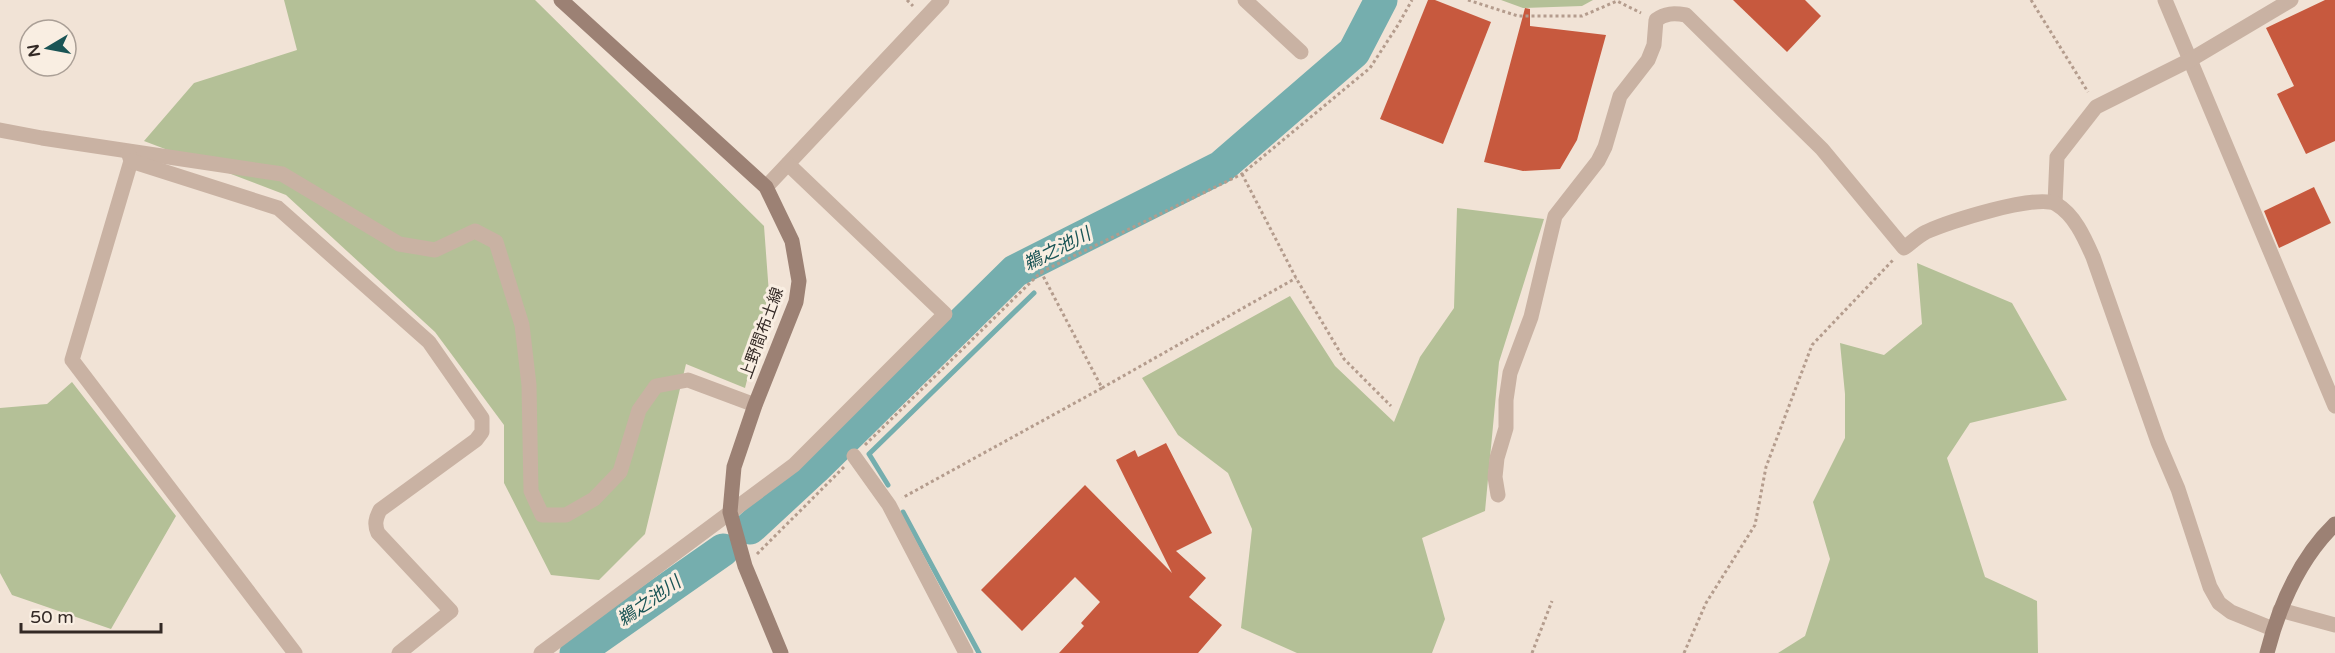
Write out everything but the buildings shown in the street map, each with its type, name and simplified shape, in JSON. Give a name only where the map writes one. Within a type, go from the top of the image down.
[{"type":"main road","name":"上野間布土線","points":[[561,0],[766,187],[792,241],[799,281],[796,302],[755,405],[734,467],[730,512],[745,566],[781,653]]},
{"type":"main road","points":[[2267,653],[2280,610],[2302,565],[2335,524]]},
{"type":"street","points":[[766,187],[942,0]]},
{"type":"street","points":[[1245,0],[1301,52]]},
{"type":"street","points":[[2165,0],[2335,406]]},
{"type":"street","points":[[2055,203],[2057,157],[2096,107],[2190,60],[2291,0]]},
{"type":"street","points":[[1498,495],[1495,477],[1497,458],[1506,428],[1506,400],[1510,373],[1532,316],[1555,216],[1598,161],[1605,147],[1620,96],[1648,60],[1654,45],[1656,20],[1661,16],[1674,13],[1686,15],[1822,149],[1904,248],[1923,234],[1938,227],[2015,204],[2055,203],[2082,232],[2158,442],[2178,489],[2210,588],[2219,603],[2231,612],[2273,628]]},
{"type":"street","points":[[0,129],[129,155],[282,174],[399,244],[435,250],[475,231],[496,242],[522,325],[529,385],[531,491],[542,515],[566,515],[594,499],[620,472],[639,410],[656,386],[688,380],[755,405]]},
{"type":"street","points":[[129,155],[72,360],[295,653]]},
{"type":"street","points":[[129,155],[279,208],[429,342],[482,418],[482,432],[476,440],[380,510],[377,516],[375,526],[378,533],[452,611],[399,653]]},
{"type":"street","points":[[541,653],[794,465],[945,314],[788,164]]},
{"type":"street","points":[[854,456],[890,505],[966,653]]},
{"type":"street","points":[[2280,610],[2335,625]]},
{"type":"path","points":[[745,566],[1041,272],[1242,174],[1370,68],[1412,0]]},
{"type":"path","points":[[1468,0],[1518,16],[1582,16],[1617,1],[1656,20]]},
{"type":"path","points":[[2031,0],[2096,107]]},
{"type":"path","points":[[1242,174],[1296,278],[1344,359],[1391,406]]},
{"type":"path","points":[[1684,653],[1706,603],[1755,525],[1766,467],[1812,345],[1904,248]]},
{"type":"path","points":[[1041,272],[1102,388]]},
{"type":"path","points":[[890,505],[1296,278]]},
{"type":"path","points":[[1532,653],[1552,600]]},
{"type":"green space","points":[[284,0],[535,0],[764,226],[769,294],[745,388],[686,364],[645,534],[599,580],[551,575],[504,483],[504,425],[435,332],[286,195],[144,141],[194,83],[297,50]]},
{"type":"green space","points":[[1501,0],[1593,0],[1582,6],[1523,8]]},
{"type":"green space","points":[[1457,208],[1544,219],[1499,362],[1485,511],[1422,538],[1445,619],[1432,653],[1297,653],[1241,628],[1252,529],[1228,473],[1178,435],[1142,378],[1290,296],[1335,366],[1394,422],[1420,357],[1454,308]]},
{"type":"green space","points":[[1917,263],[2012,303],[2067,400],[1970,423],[1947,458],[1985,577],[2037,601],[2038,653],[1778,653],[1805,636],[1830,559],[1813,502],[1845,438],[1845,394],[1840,343],[1884,355],[1922,324]]},
{"type":"green space","points":[[72,382],[176,516],[111,629],[12,595],[0,573],[0,408],[47,404]]},
{"type":"waterway","name":"鵜之池川","points":[[750,528],[815,468],[1015,271],[1221,167],[1354,52],[1381,0]]},
{"type":"waterway","points":[[888,485],[869,454],[1034,293]]},
{"type":"waterway","points":[[903,512],[979,653]]},
{"type":"waterway","name":"鵜之池川","points":[[576,653],[723,550]]}]
